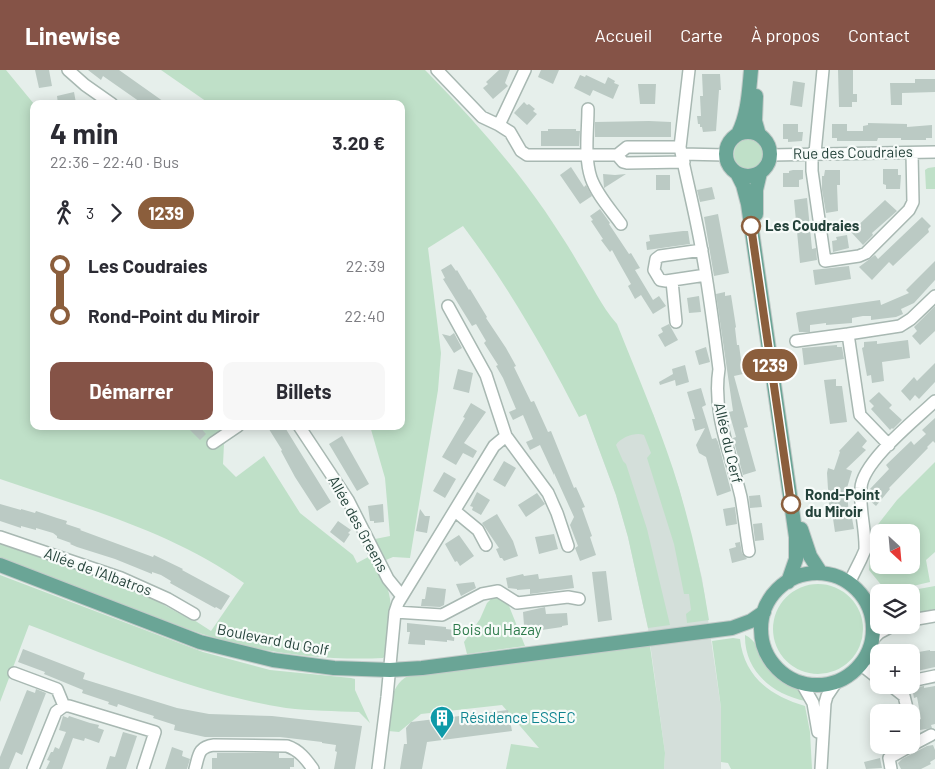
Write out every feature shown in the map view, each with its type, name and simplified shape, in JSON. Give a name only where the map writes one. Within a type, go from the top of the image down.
[{"type":"main road","points":[[751,70],[742,126],[738,134],[730,141],[726,155],[729,164],[737,173],[743,185],[748,204],[796,537],[796,560],[788,582]]},
{"type":"main road","points":[[737,173],[749,176],[760,173],[768,165],[770,154],[767,142],[760,135],[755,121],[758,70]]},
{"type":"main road","points":[[738,134],[749,132],[760,135]]},
{"type":"main road","points":[[760,173],[756,190],[756,211],[796,498],[805,542],[812,560],[822,573]]},
{"type":"main road","name":"Boulevard du Golf","points":[[0,565],[220,648],[273,660],[312,666],[390,670],[469,663],[732,628],[744,624],[764,612]]},
{"type":"main road","points":[[870,608],[860,593],[837,577],[822,573],[803,575],[788,582],[775,592],[764,612],[761,626],[762,640],[774,664],[786,675],[800,682],[822,684],[837,681],[850,674],[865,657],[873,634]]},
{"type":"main road","name":"Boulevard du Golf","points":[[732,628],[743,630],[762,640]]},
{"type":"street","points":[[68,70],[106,100]]},
{"type":"street","points":[[437,70],[482,117],[510,132],[521,151],[527,155],[617,155],[627,148],[682,155],[726,155]]},
{"type":"street","points":[[500,125],[526,70]]},
{"type":"street","name":"Allée du Cerf","points":[[689,70],[682,155],[706,275],[719,369],[717,383],[718,410],[741,498],[749,550]]},
{"type":"street","points":[[823,70],[812,171],[825,261],[859,256],[866,253],[909,210],[913,202],[912,153]]},
{"type":"street","points":[[588,108],[588,156],[591,177],[621,224]]},
{"type":"street","name":"Rue des Coudraies","points":[[770,154],[935,152]]},
{"type":"street","points":[[702,250],[660,256],[656,259],[654,270],[660,280],[672,281],[706,275]]},
{"type":"street","points":[[672,281],[676,322]]},
{"type":"street","points":[[796,341],[900,326],[911,319],[935,296]]},
{"type":"street","points":[[448,306],[486,375],[506,436],[548,493],[558,513],[568,546]]},
{"type":"street","points":[[848,334],[860,414],[889,445]]},
{"type":"street","points":[[848,583],[865,550],[861,484],[870,466],[935,401]]},
{"type":"street","points":[[213,443],[232,430]]},
{"type":"street","name":"Allée des Greens","points":[[302,430],[348,500],[388,579],[402,595]]},
{"type":"street","points":[[378,769],[395,612],[402,595],[494,446],[506,436]]},
{"type":"street","points":[[455,511],[478,530],[486,545]]},
{"type":"street","name":"Allée de l'Albatros","points":[[0,537],[121,578],[168,599],[194,614]]},
{"type":"street","points":[[395,612],[442,615],[482,594],[498,591],[517,603],[568,597],[579,599]]},
{"type":"street","points":[[920,618],[935,616]]},
{"type":"street","points":[[872,640],[877,634]]},
{"type":"street","points":[[860,664],[870,672]]},
{"type":"street","points":[[14,673],[58,689],[64,706]]},
{"type":"street","points":[[920,679],[935,676]]},
{"type":"street","points":[[821,769],[825,703],[830,690],[837,681]]},
{"type":"street","points":[[800,682],[813,703],[821,753]]},
{"type":"street","points":[[33,769],[53,718],[56,712],[64,706],[77,707],[155,732],[143,769]]},
{"type":"street","points":[[920,741],[930,735]]},
{"type":"street","points":[[195,769],[201,750],[204,747],[224,745],[287,746],[293,748],[304,757],[313,769]]},
{"type":"street","points":[[891,769],[889,758],[896,754]]},
{"type":"shaded area","points":[[586,414],[653,414],[679,488],[702,578],[721,708],[721,769],[664,769],[665,753],[648,628],[628,537],[616,495]]},
{"type":"green space","points":[[0,70],[6,70],[31,100],[30,430],[239,430],[224,444],[223,464],[236,477],[264,456],[300,513],[353,555],[357,563],[372,555],[387,587],[391,604],[390,630],[385,656],[383,658],[358,659],[308,656],[233,643],[185,628],[0,558],[0,544],[103,579],[153,599],[211,631],[244,583],[187,549],[157,535],[126,522],[0,479]]},
{"type":"green space","points":[[161,70],[425,70],[429,74],[490,140],[532,193],[566,243],[606,310],[617,324],[673,469],[694,544],[709,620],[687,623],[686,614],[691,610],[689,594],[684,594],[674,544],[647,458],[651,453],[644,435],[637,434],[625,438],[616,445],[626,464],[647,529],[670,625],[648,628],[628,537],[616,495],[586,414],[579,417],[525,319],[463,226],[428,248],[441,353],[438,390],[410,558],[393,557],[386,560],[375,539],[390,536],[385,478],[371,430],[405,430],[405,100],[204,100]]},
{"type":"green space","points":[[749,139],[760,143],[764,154],[760,165],[749,169],[738,165],[734,154],[738,143]]},
{"type":"green space","points":[[935,167],[935,189],[926,189],[925,170]]},
{"type":"green space","points":[[935,462],[935,552],[926,560],[930,582],[920,584],[880,584],[872,574],[920,574],[920,524],[878,524],[897,500]]},
{"type":"green space","points":[[0,575],[203,652],[270,670],[355,679],[355,690],[370,723],[359,712],[286,708],[220,694],[124,662],[29,625],[0,702]]},
{"type":"green space","points":[[809,584],[827,584],[843,591],[856,604],[863,620],[863,638],[856,654],[843,667],[827,674],[809,674],[793,667],[780,654],[773,638],[773,620],[780,604],[793,591]]},
{"type":"green space","points":[[935,586],[935,609],[920,612],[920,589]]},
{"type":"green space","name":"Bois du Hazay","points":[[494,596],[503,597],[509,606],[525,646],[467,654],[464,642],[480,619],[487,603]]},
{"type":"green space","points":[[745,635],[754,642],[771,672],[799,690],[806,701],[782,693],[763,679],[749,660]]},
{"type":"green space","points":[[740,639],[747,664],[761,683],[781,697],[805,706],[810,732],[812,769],[731,769],[728,763],[721,762],[721,708],[712,641]]},
{"type":"green space","points":[[650,646],[665,753],[664,769],[506,769],[511,744],[539,748],[502,705],[421,714],[399,732],[388,731],[390,708],[394,693],[397,686],[408,676]]},
{"type":"building","points":[[35,70],[49,70],[52,86],[39,88]]},
{"type":"building","points":[[88,70],[119,70],[161,100],[137,100],[103,76],[101,80]]},
{"type":"building","points":[[499,70],[510,70],[505,83],[508,86],[493,99],[483,88],[488,84],[486,82]]},
{"type":"building","points":[[541,70],[559,70],[553,84],[538,77]]},
{"type":"building","points":[[838,70],[853,70],[853,94],[857,94],[857,102],[852,102],[852,107],[839,107]]},
{"type":"building","points":[[702,74],[720,74],[721,90],[719,90],[716,131],[703,132],[702,127],[698,124],[697,116],[701,116],[700,96],[703,96]]},
{"type":"building","points":[[580,75],[585,77],[586,75],[605,84],[608,77],[615,81],[614,83],[619,85],[613,99],[593,90],[590,96],[574,88]]},
{"type":"building","points":[[915,79],[935,79],[935,92],[902,93],[902,105],[891,105],[890,83],[915,83]]},
{"type":"building","points":[[793,81],[805,83],[802,107],[790,105]]},
{"type":"building","points":[[638,84],[656,84],[655,104],[640,104]]},
{"type":"building","points":[[74,92],[75,100],[58,100],[57,96]]},
{"type":"building","points":[[524,102],[535,109],[533,111],[537,114],[527,125],[514,113]]},
{"type":"building","points":[[595,122],[671,122],[671,137],[595,137]]},
{"type":"building","points":[[868,123],[907,124],[907,127],[932,125],[932,138],[926,138],[926,140],[878,138],[877,141],[837,141],[837,138],[832,138],[832,124],[847,124],[847,131],[863,131],[863,126],[868,125]]},
{"type":"building","points":[[783,124],[798,124],[798,132],[803,132],[802,141],[788,142],[788,139],[783,139]]},
{"type":"building","points":[[548,129],[576,129],[576,131],[580,131],[579,146],[541,146],[541,131],[548,131]]},
{"type":"building","points":[[571,167],[584,187],[586,185],[592,196],[580,204],[560,175]]},
{"type":"building","points":[[883,169],[898,169],[898,175],[901,175],[900,189],[886,189],[886,185],[883,184]]},
{"type":"building","points":[[803,170],[803,179],[799,180],[799,187],[783,187],[783,173],[789,173],[789,171]]},
{"type":"building","points":[[825,170],[840,170],[840,185],[837,185],[838,211],[826,213],[822,190],[822,176],[824,176]]},
{"type":"building","points":[[603,174],[615,175],[626,174],[604,188]]},
{"type":"building","points":[[656,175],[670,175],[670,190],[656,190]]},
{"type":"building","points":[[712,187],[715,199],[700,202],[697,190]]},
{"type":"building","points":[[807,198],[812,249],[816,248],[817,260],[800,263],[794,200]]},
{"type":"building","points":[[885,200],[897,211],[872,233],[873,235],[863,245],[851,232]]},
{"type":"building","points":[[600,209],[640,268],[635,270],[653,300],[659,296],[666,306],[653,314],[641,295],[635,299],[628,286],[631,284],[612,250],[610,252],[601,240],[603,239],[591,221],[593,220],[590,216]]},
{"type":"building","points":[[718,214],[729,273],[714,276],[704,217]]},
{"type":"building","points":[[922,217],[931,226],[928,229],[929,232],[893,266],[889,262],[872,280],[859,267],[875,255],[878,259]]},
{"type":"building","points":[[688,231],[690,244],[647,250],[646,242],[650,241],[649,235]]},
{"type":"building","points":[[847,235],[849,248],[833,252],[832,241],[837,240],[836,237]]},
{"type":"building","points":[[935,261],[935,280],[914,303],[901,309],[903,314],[896,317],[871,320],[871,316],[863,316],[852,318],[852,323],[810,325],[810,332],[799,332],[796,313],[880,300],[881,305],[909,293],[906,290]]},
{"type":"building","points":[[451,264],[470,289],[506,348],[516,366],[514,367],[531,402],[534,401],[548,432],[551,431],[574,488],[576,487],[585,507],[582,508],[592,536],[590,537],[596,555],[580,561],[575,548],[578,546],[570,525],[574,517],[554,473],[554,475],[540,445],[530,450],[526,442],[533,439],[523,415],[513,420],[509,412],[516,409],[496,366],[498,365],[484,343],[486,341],[476,324],[472,326],[443,279],[445,278],[441,270]]},
{"type":"building","points":[[849,266],[851,279],[815,285],[813,270]]},
{"type":"building","points":[[725,292],[725,296],[731,295],[737,345],[739,345],[743,374],[734,376],[748,427],[744,428],[756,471],[743,475],[733,438],[736,437],[729,412],[733,411],[716,294]]},
{"type":"building","points":[[699,296],[701,312],[689,313],[687,298]]},
{"type":"building","points":[[935,306],[935,331],[920,345],[912,336],[917,331],[914,327]]},
{"type":"building","points":[[669,324],[678,340],[665,347],[658,335],[663,332],[661,328]]},
{"type":"building","points":[[454,333],[462,348],[454,353],[442,334],[450,336]]},
{"type":"building","points":[[908,340],[910,358],[882,362],[884,381],[872,383],[871,375],[867,376],[862,348],[864,347],[864,342],[877,341],[877,344]]},
{"type":"building","points":[[837,345],[837,347],[842,347],[844,359],[804,365],[802,348]]},
{"type":"building","points":[[706,347],[710,362],[699,365],[695,351]]},
{"type":"building","points":[[935,363],[935,382],[919,399],[915,395],[910,401],[901,391],[914,377],[917,381]]},
{"type":"building","points":[[685,365],[689,382],[676,386],[675,380],[660,385],[659,382],[673,374],[672,369]]},
{"type":"building","points":[[458,369],[473,373],[469,393],[453,389]]},
{"type":"building","points":[[836,379],[836,386],[842,386],[847,422],[830,424],[824,380]]},
{"type":"building","points":[[701,388],[706,405],[702,407],[712,439],[716,438],[718,442],[731,491],[717,496],[706,457],[699,453],[696,445],[705,428],[695,431],[692,419],[695,419],[687,392]]},
{"type":"building","points":[[879,392],[892,405],[889,408],[902,420],[890,430],[871,409],[874,406],[869,401]]},
{"type":"building","points":[[471,403],[486,412],[464,443],[477,451],[473,458],[463,453],[456,465],[442,457],[465,418],[463,417]]},
{"type":"building","points":[[935,418],[935,443],[933,441],[927,447],[889,488],[876,506],[868,499],[873,491],[870,489],[889,469],[886,465],[911,441],[914,445],[926,434],[922,430]]},
{"type":"building","points":[[190,430],[202,430],[206,434],[200,440]]},
{"type":"building","points":[[270,430],[286,430],[331,502],[317,511],[295,477]]},
{"type":"building","points":[[858,431],[867,441],[862,447],[866,450],[846,469],[852,471],[847,488],[849,518],[852,518],[854,529],[835,532],[831,505],[829,505],[828,468],[834,470],[839,451]]},
{"type":"building","points":[[342,436],[369,484],[357,491],[329,444]]},
{"type":"building","points":[[504,461],[516,468],[505,487],[493,480]]},
{"type":"building","points":[[444,472],[456,479],[445,498],[433,491]]},
{"type":"building","points":[[477,492],[490,500],[481,515],[472,510],[473,507],[470,506]]},
{"type":"building","points":[[537,493],[545,504],[526,517],[518,505]]},
{"type":"building","points":[[760,495],[762,507],[750,508],[749,496]]},
{"type":"building","points":[[0,504],[35,513],[36,511],[67,521],[66,524],[80,530],[153,557],[154,555],[230,596],[221,610],[215,608],[170,583],[171,581],[161,575],[152,572],[152,574],[115,559],[77,547],[57,538],[53,533],[36,528],[36,530],[21,526],[21,528],[0,521]]},
{"type":"building","points":[[383,504],[384,522],[374,523],[374,521],[370,521],[368,506]]},
{"type":"building","points":[[735,507],[737,524],[726,526],[723,509]]},
{"type":"building","points":[[420,509],[425,516],[430,516],[427,533],[416,531]]},
{"type":"building","points":[[497,514],[513,541],[518,556],[504,561],[500,558],[496,549],[499,548],[482,523]]},
{"type":"building","points":[[338,521],[351,530],[344,543],[330,532]]},
{"type":"building","points":[[762,523],[764,540],[755,541],[753,524]]},
{"type":"building","points":[[554,534],[558,549],[539,554],[535,537]]},
{"type":"building","points":[[459,535],[474,556],[460,566],[457,561],[455,562],[445,544]]},
{"type":"building","points":[[740,542],[742,553],[747,559],[732,563],[729,549],[736,547],[735,543]]},
{"type":"building","points":[[606,571],[612,620],[598,622],[592,572]]},
{"type":"building","points":[[523,574],[524,576],[538,574],[539,579],[572,575],[574,588],[530,594],[530,589],[517,590],[508,588],[506,578]]},
{"type":"building","points":[[474,582],[476,588],[461,596],[456,584]]},
{"type":"building","points":[[427,587],[446,589],[444,605],[440,607],[421,606],[422,599],[425,599]]},
{"type":"building","points":[[545,607],[546,614],[567,613],[568,625],[528,632],[527,625],[524,625],[523,612]]},
{"type":"building","points":[[407,623],[446,627],[446,629],[455,630],[454,641],[425,640],[425,645],[408,644],[410,632],[407,632]]},
{"type":"building","points":[[23,649],[85,673],[83,679],[177,708],[209,714],[272,716],[362,726],[355,769],[334,769],[337,752],[335,751],[336,745],[280,737],[205,737],[174,730],[175,725],[118,704],[117,707],[108,704],[109,702],[82,693],[83,690],[44,674],[45,672],[18,662]]},
{"type":"building","points":[[935,651],[935,667],[920,670],[920,652]]},
{"type":"building","points":[[924,686],[924,688],[935,686],[935,724],[931,725],[932,728],[920,730],[920,704],[918,704],[917,697],[914,698],[913,694],[920,694],[920,687]]},
{"type":"building","points":[[36,689],[46,693],[22,755],[16,752],[9,769],[0,769],[0,757],[27,690],[35,693]]},
{"type":"building","name":"Résidence ESSEC","points":[[508,710],[512,731],[427,742],[422,769],[400,769],[404,744],[407,744],[406,728],[411,722]]},
{"type":"building","points":[[63,716],[99,725],[98,728],[104,730],[99,743],[85,738],[84,741],[73,738],[62,769],[46,769],[50,761],[47,760],[51,752],[53,752],[55,747],[59,749],[66,732],[59,730]]},
{"type":"building","points":[[123,732],[137,736],[126,769],[106,769],[110,756],[115,757]]},
{"type":"building","points":[[933,745],[935,750],[935,759],[930,762],[931,764],[921,769],[901,769],[898,763],[902,759],[912,754],[920,754],[920,750]]},
{"type":"building","points":[[172,747],[183,751],[182,756],[190,759],[187,769],[165,769]]},
{"type":"building","points":[[217,753],[279,753],[279,758],[294,758],[294,767],[290,767],[290,769],[212,769],[212,758],[217,758]]},
{"type":"building","points":[[880,758],[882,768],[866,769],[864,762]]},
{"type":"bus line","name":"1239","points":[[751,226],[791,504]]},
{"type":"place","name":"Les Coudraies","points":[[751,226]]},
{"type":"place","name":"Rond-Point du Miroir","points":[[791,504]]},
{"type":"place","name":"Résidence ESSEC","points":[[442,739]]}]
